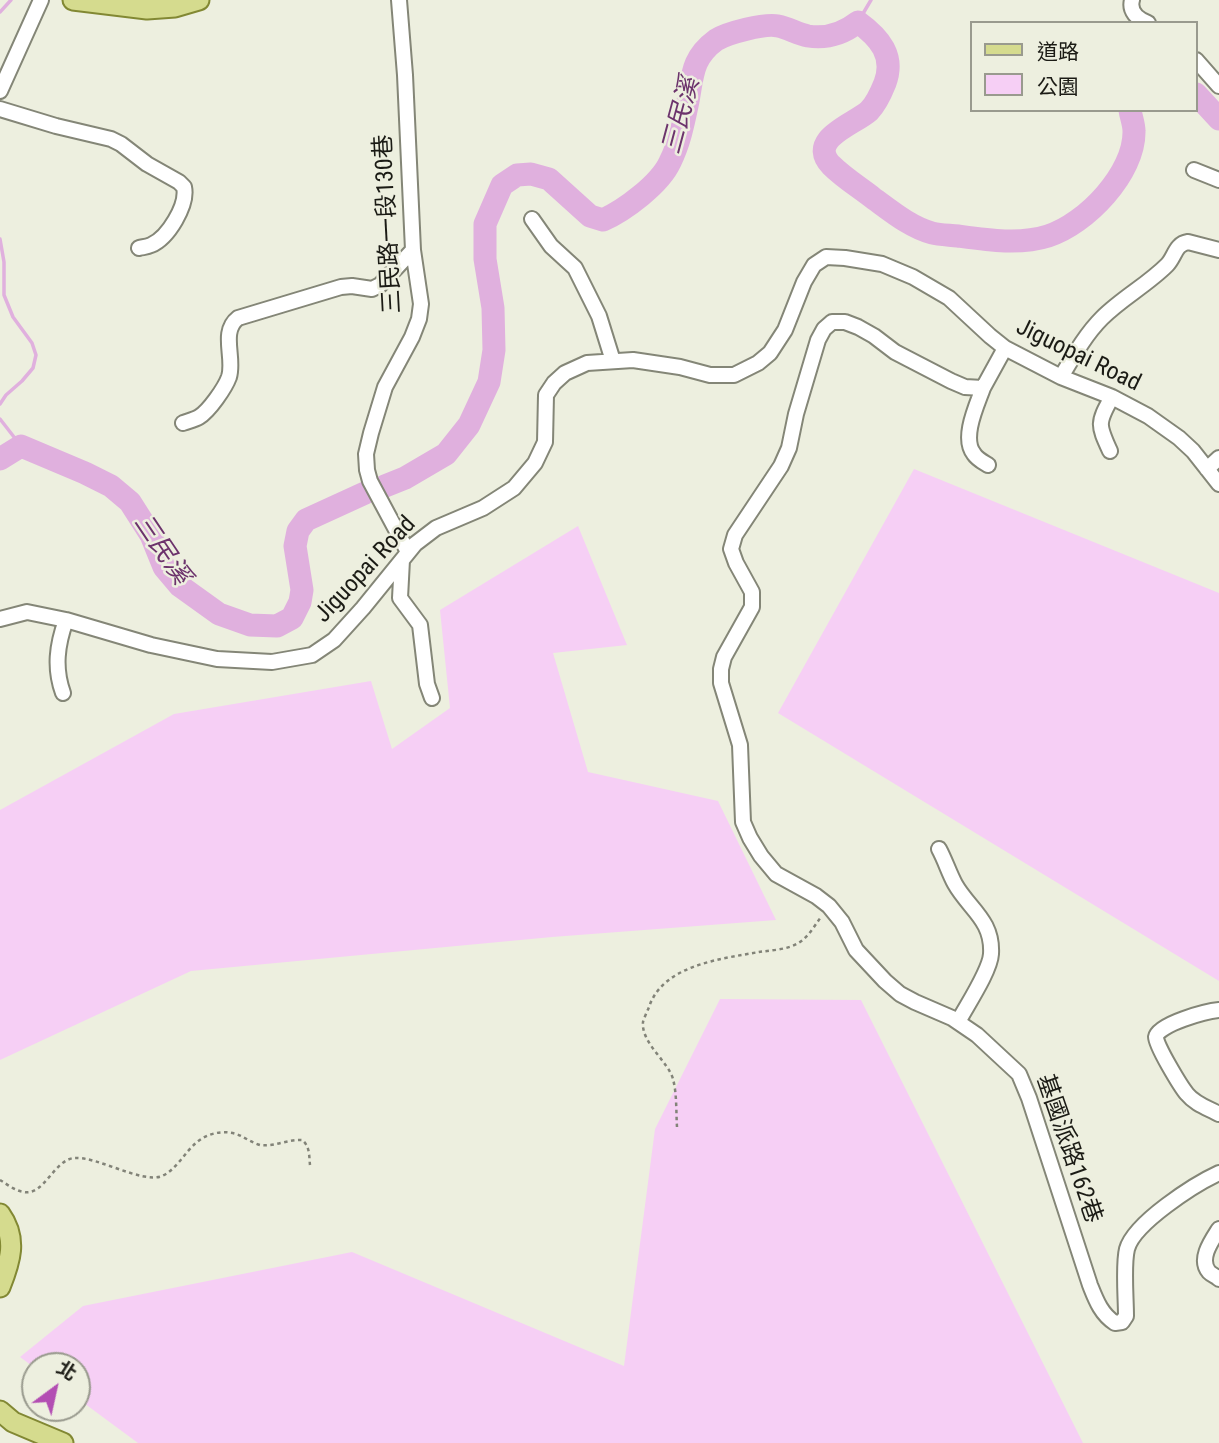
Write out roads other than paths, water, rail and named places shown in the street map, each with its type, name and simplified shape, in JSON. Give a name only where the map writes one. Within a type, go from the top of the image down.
[{"type":"main road","points":[[74,0],[147,9],[175,7],[199,0]]},
{"type":"main road","points":[[0,1214],[10,1234],[12,1252],[0,1287]]},
{"type":"main road","points":[[0,1411],[13,1422],[63,1443]]},
{"type":"street","points":[[0,91],[41,0]]},
{"type":"street","name":"三民路一段130巷","points":[[398,0],[405,75],[413,250],[421,304],[412,338],[385,387],[366,454],[370,481],[405,556]]},
{"type":"street","points":[[1131,0],[1130,7],[1134,14],[1144,21]]},
{"type":"street","points":[[1198,62],[1219,86]]},
{"type":"street","points":[[0,109],[111,139],[179,182],[184,187],[184,201],[175,220],[153,245],[139,248]]},
{"type":"street","points":[[1194,170],[1219,180]]},
{"type":"street","points":[[532,219],[551,246],[575,268],[599,316],[613,361]]},
{"type":"street","points":[[1061,377],[1083,341],[1100,320],[1168,264],[1179,245],[1188,242],[1219,250]]},
{"type":"street","points":[[183,423],[200,417],[210,408],[224,387],[229,376],[229,331],[238,318],[341,287],[372,289],[380,285],[413,250]]},
{"type":"street","name":"Jiguopai Road","points":[[0,619],[27,612],[66,620],[151,645],[217,659],[272,662],[312,655],[334,640],[405,556],[436,528],[483,508],[514,488],[535,463],[545,442],[546,395],[565,373],[587,363],[633,360],[710,374],[734,375],[758,363],[770,353],[785,330],[804,282],[814,265],[826,257],[882,264],[913,277],[949,298],[1005,348],[1061,377],[1112,397],[1148,416],[1179,438],[1219,484]]},
{"type":"street","name":"基國派路162巷","points":[[983,388],[965,387],[910,361],[858,327],[845,322],[832,322],[824,329],[818,340],[796,414],[789,448],[781,466],[735,535],[731,549],[752,592],[752,607],[723,657],[721,683],[740,745],[743,822],[761,856],[776,874],[829,906],[842,922],[856,950],[885,981],[900,994],[958,1022],[977,1035],[1018,1073],[1033,1110],[1090,1285],[1099,1306],[1108,1318],[1115,1323],[1126,1316],[1127,1248],[1136,1234],[1161,1209],[1200,1182],[1219,1173]]},
{"type":"street","points":[[988,465],[974,456],[969,446],[970,423],[983,388],[1005,348]]},
{"type":"street","points":[[1110,451],[1100,429],[1103,412],[1112,397]]},
{"type":"street","points":[[1207,469],[1219,458]]},
{"type":"street","points":[[405,556],[400,598],[419,625],[427,684],[432,698]]},
{"type":"street","points":[[63,694],[58,681],[57,662],[66,620]]},
{"type":"street","points":[[939,849],[955,884],[981,915],[988,931],[991,954],[986,970],[958,1022]]},
{"type":"street","points":[[1219,1010],[1167,1026],[1158,1033],[1156,1039],[1187,1094],[1198,1104],[1219,1114]]},
{"type":"street","points":[[1219,1229],[1206,1252],[1205,1263],[1209,1272],[1219,1279]]},
{"type":"waterway","points":[[0,12],[11,0]]},
{"type":"waterway","points":[[858,22],[871,0]]},
{"type":"waterway","name":"三民溪","points":[[385,486],[405,478],[446,454],[469,425],[489,382],[494,350],[493,308],[485,259],[485,224],[502,185],[517,175],[531,174],[549,179],[590,216],[603,220],[621,210],[641,196],[665,170],[680,134],[697,62],[701,54],[721,37],[772,25],[808,36],[822,37],[841,32],[858,22],[873,34],[887,56],[888,73],[885,83],[869,111],[828,140],[825,156],[841,174],[894,213],[916,227],[935,234],[1015,241],[1037,239],[1063,230],[1092,209],[1117,180],[1132,147],[1134,131],[1130,112]]},
{"type":"waterway","name":"三民溪","points":[[1198,96],[1219,119]]},
{"type":"waterway","points":[[0,239],[4,262],[4,295],[13,317],[32,343],[36,355],[33,368],[0,404]]},
{"type":"waterway","points":[[0,419],[21,446]]},
{"type":"waterway","name":"三民溪","points":[[0,459],[21,446],[111,486],[130,502],[151,535],[164,567],[180,586],[219,614],[250,625],[277,626],[292,618],[300,602],[302,590],[295,546],[298,531],[306,520],[365,493]]}]
